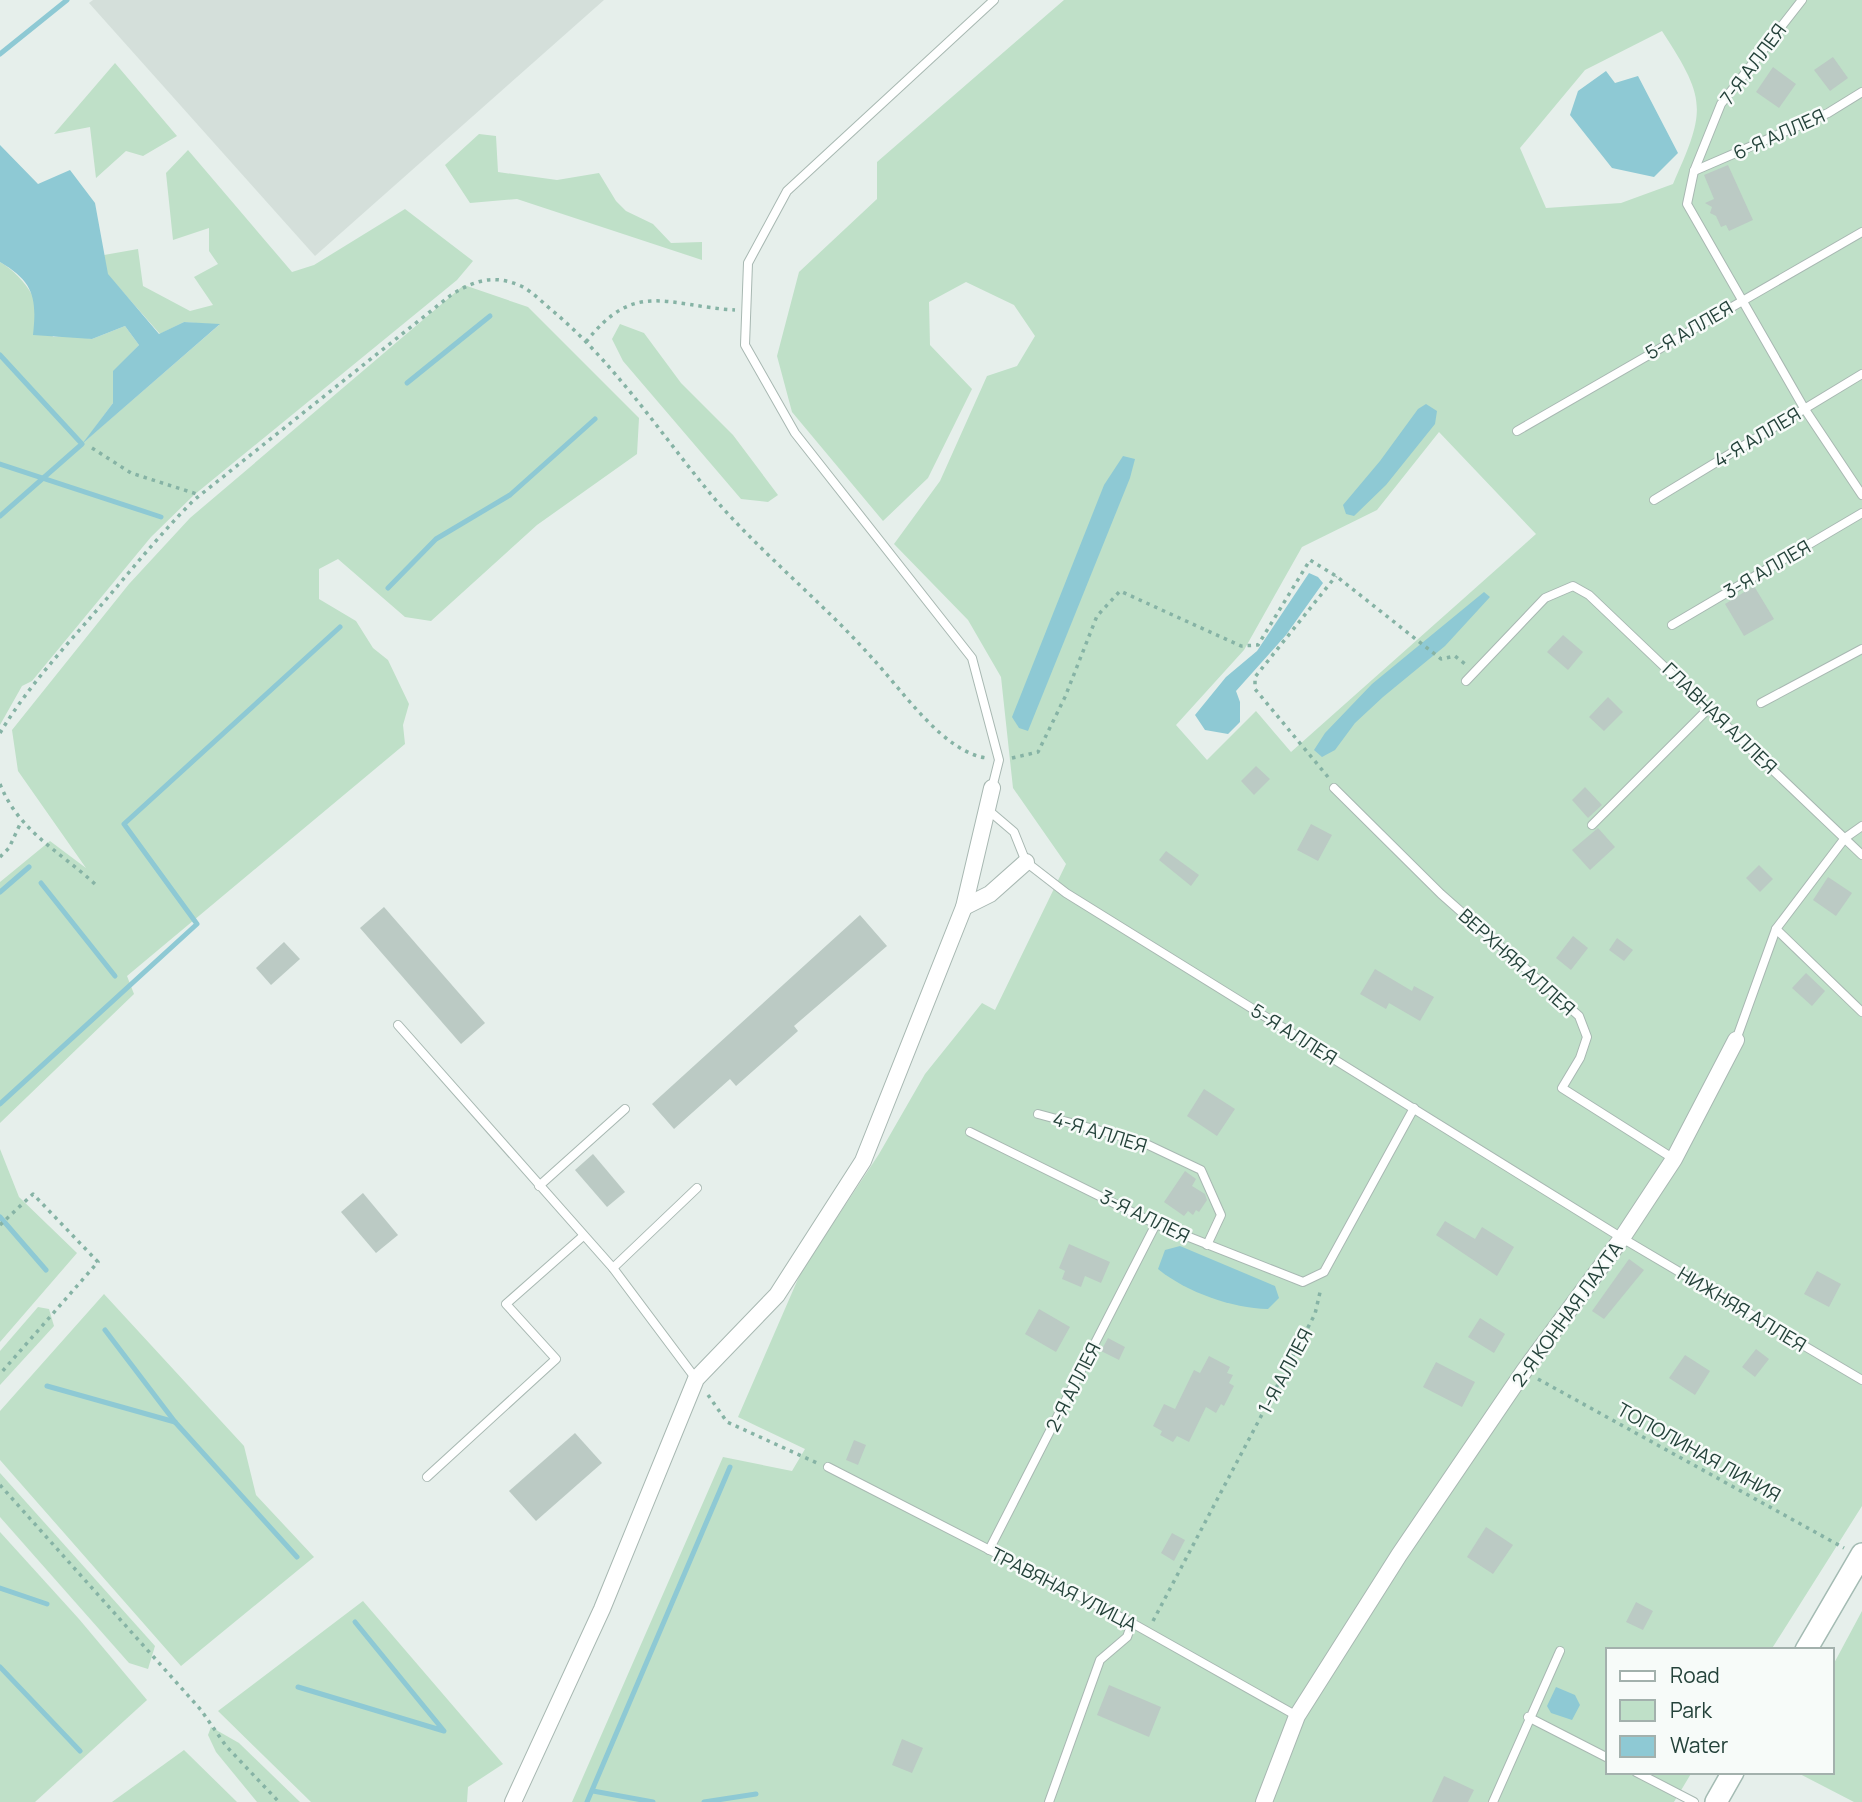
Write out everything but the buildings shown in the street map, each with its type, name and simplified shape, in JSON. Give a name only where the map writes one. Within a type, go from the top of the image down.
[{"type":"main road","points":[[1806,1648],[1861,1555]]},
{"type":"main road","points":[[1716,1802],[1732,1774]]},
{"type":"street","points":[[513,1802],[603,1609],[696,1379],[777,1296],[863,1161],[964,907],[992,788]]},
{"type":"street","points":[[964,907],[990,894],[1026,862]]},
{"type":"street","name":"2-Я КОННАЯ ЛАХТА","points":[[1264,1802],[1297,1716],[1399,1555],[1524,1371],[1622,1238],[1674,1159],[1736,1040]]},
{"type":"lane","points":[[992,788],[999,760],[972,658],[795,433],[745,345],[748,263],[787,191],[995,0]]},
{"type":"lane","name":"7-Я АЛЛЕЯ","points":[[1802,0],[1721,104],[1694,171],[1686,204],[1804,408],[1862,495]]},
{"type":"lane","name":"6-Я АЛЛЕЯ","points":[[1694,171],[1828,113],[1862,92]]},
{"type":"lane","name":"5-Я АЛЛЕЯ","points":[[1517,431],[1862,232]]},
{"type":"lane","name":"4-Я АЛЛЕЯ","points":[[1654,500],[1862,374]]},
{"type":"lane","name":"3-Я АЛЛЕЯ","points":[[1672,625],[1862,513]]},
{"type":"lane","name":"ГЛАВНАЯ АЛЛЕЯ","points":[[1474,672],[1545,598],[1573,586],[1589,595],[1710,707],[1862,855]]},
{"type":"lane","points":[[1761,703],[1862,649]]},
{"type":"lane","points":[[1466,681],[1474,672]]},
{"type":"lane","points":[[1592,825],[1710,707]]},
{"type":"lane","name":"ВЕРХНЯЯ АЛЛЕЯ","points":[[1335,788],[1441,894],[1579,1016],[1587,1037],[1562,1088],[1674,1159]]},
{"type":"lane","name":"5-Я АЛЛЕЯ","points":[[987,809],[1014,832],[1026,862],[1066,893],[1622,1238]]},
{"type":"lane","name":"2-Я КОННАЯ ЛАХТА","points":[[1736,1040],[1776,929],[1845,838],[1862,826]]},
{"type":"lane","points":[[1776,929],[1862,1012]]},
{"type":"lane","points":[[398,1025],[582,1237],[613,1268],[696,1379]]},
{"type":"lane","points":[[539,1186],[625,1108]]},
{"type":"lane","points":[[1324,1272],[1414,1108]]},
{"type":"lane","name":"4-Я АЛЛЕЯ","points":[[1038,1114],[1142,1142],[1200,1170],[1221,1215],[1206,1245]]},
{"type":"lane","name":"3-Я АЛЛЕЯ","points":[[970,1132],[1156,1224],[1206,1245],[1303,1282],[1324,1272]]},
{"type":"lane","points":[[613,1268],[696,1188]]},
{"type":"lane","name":"2-Я АЛЛЕЯ","points":[[989,1550],[1156,1224]]},
{"type":"lane","points":[[427,1477],[556,1359],[506,1304],[582,1237]]},
{"type":"lane","name":"НИЖНЯЯ АЛЛЕЯ","points":[[1622,1238],[1862,1380]]},
{"type":"lane","name":"ТРАВЯНАЯ УЛИЦА","points":[[828,1467],[1132,1623],[1297,1716]]},
{"type":"lane","points":[[1049,1802],[1100,1660],[1127,1637],[1132,1623]]},
{"type":"lane","points":[[1493,1802],[1528,1717],[1560,1651]]},
{"type":"lane","points":[[1528,1717],[1606,1757]]},
{"type":"lane","points":[[1640,1774],[1694,1802]]},
{"type":"path","points":[[0,733],[15,708],[159,536],[200,495],[349,378],[411,324],[474,281],[500,280],[522,287],[586,342],[720,505],[829,611],[922,714],[970,756],[999,760],[1038,752],[1065,697],[1097,616],[1121,591],[1241,646],[1258,645],[1310,560],[1336,576],[1441,659],[1455,656],[1474,672]]},
{"type":"path","points":[[586,342],[604,319],[638,300],[746,311]]},
{"type":"path","points":[[92,448],[131,473],[200,495]]},
{"type":"path","points":[[1335,788],[1321,765],[1255,689],[1255,677],[1336,576]]},
{"type":"path","points":[[0,784],[20,822],[96,886]]},
{"type":"path","points":[[0,857],[9,848],[20,822]]},
{"type":"path","points":[[0,1225],[33,1194],[98,1262],[0,1374]]},
{"type":"path","name":"1-Я АЛЛЕЯ","points":[[1147,1632],[1315,1314],[1324,1272]]},
{"type":"path","name":"ТОПОЛИНАЯ ЛИНИЯ","points":[[1524,1371],[1861,1555]]},
{"type":"path","points":[[696,1379],[727,1422],[828,1467]]},
{"type":"path","points":[[0,1485],[201,1710],[226,1746],[279,1802]]},
{"type":"shaded area","points":[[93,0],[604,0],[315,256],[89,3]]},
{"type":"green space","points":[[1064,0],[1862,0],[1862,1506],[1772,1648],[1606,1648],[1606,1774],[1691,1774],[1674,1802],[572,1802],[723,1457],[792,1471],[805,1449],[738,1417],[801,1272],[879,1154],[925,1074],[982,1003],[995,1010],[1066,864],[1013,788],[1001,677],[968,620],[894,544],[940,481],[987,376],[1017,366],[1035,336],[1014,305],[966,282],[929,302],[930,345],[972,389],[928,478],[883,521],[792,412],[777,356],[799,272],[877,199],[877,162]],"holes":[[[1662,31],[1677,54],[1694,90],[1697,106],[1692,139],[1673,184],[1621,203],[1546,208],[1520,148],[1585,70]],[[1439,432],[1536,534],[1291,752],[1256,711],[1207,760],[1176,725],[1244,650],[1302,547],[1377,510]]]},
{"type":"green space","points":[[115,63],[177,136],[143,156],[126,151],[96,178],[90,127],[54,134]]},
{"type":"green space","points":[[479,134],[496,136],[498,172],[557,180],[599,173],[616,201],[626,211],[653,224],[671,243],[702,242],[702,260],[517,199],[470,203],[445,165]]},
{"type":"green space","points":[[188,150],[292,272],[314,265],[405,209],[473,261],[457,280],[194,495],[151,537],[32,681],[22,686],[0,725],[0,262],[26,285],[53,337],[72,335],[92,339],[125,326],[139,345],[114,371],[113,403],[85,441],[219,325],[184,322],[160,334],[107,274],[104,255],[138,249],[143,286],[190,311],[213,305],[194,277],[218,264],[209,251],[209,228],[173,240],[166,173]]},
{"type":"green space","points":[[464,285],[528,307],[639,418],[637,454],[537,525],[431,621],[405,617],[338,559],[319,569],[319,599],[356,621],[373,648],[388,660],[409,704],[403,725],[405,744],[127,976],[134,994],[0,1123],[0,882],[50,841],[86,868],[18,771],[12,730],[129,584],[190,518]]},
{"type":"green space","points":[[620,324],[644,333],[681,383],[733,435],[778,495],[768,502],[741,499],[623,361],[612,339]]},
{"type":"green space","points":[[0,1149],[19,1197],[77,1253],[0,1342]]},
{"type":"green space","points":[[104,1294],[244,1446],[256,1495],[314,1557],[181,1666],[0,1460],[0,1411]]},
{"type":"green space","points":[[38,1307],[49,1309],[54,1326],[0,1385],[0,1351]]},
{"type":"green space","points":[[0,1473],[155,1646],[148,1669],[129,1663],[0,1517]]},
{"type":"green space","points":[[0,1532],[79,1619],[147,1700],[35,1802],[0,1802]]},
{"type":"green space","points":[[363,1601],[503,1764],[468,1787],[467,1802],[311,1802],[218,1711]]},
{"type":"green space","points":[[1862,1611],[1862,1802],[1854,1802],[1800,1774],[1834,1774],[1834,1663]]},
{"type":"green space","points":[[211,1727],[239,1743],[300,1802],[257,1802],[216,1752],[208,1735]]},
{"type":"green space","points":[[184,1750],[237,1802],[112,1802]]},
{"type":"water","points":[[1606,71],[1615,83],[1638,76],[1678,153],[1654,177],[1612,168],[1570,115],[1578,91]]},
{"type":"water","points":[[0,145],[38,184],[70,170],[95,203],[108,274],[159,334],[184,322],[220,324],[82,444],[113,403],[113,371],[139,345],[125,326],[92,339],[33,335],[34,311],[31,292],[20,277],[0,262]]},
{"type":"water","points":[[1426,404],[1437,411],[1435,424],[1386,485],[1354,516],[1346,514],[1343,505],[1418,409]]},
{"type":"water","points":[[1123,456],[1135,459],[1130,478],[1028,731],[1019,728],[1012,717],[1104,485]]},
{"type":"water","points":[[1309,573],[1323,583],[1286,635],[1236,691],[1240,702],[1240,722],[1228,734],[1205,730],[1195,715],[1226,677],[1257,651]]},
{"type":"water","points":[[1484,592],[1490,597],[1445,646],[1355,723],[1335,750],[1322,757],[1314,750],[1325,733],[1372,684]]},
{"type":"water","points":[[1180,1246],[1275,1286],[1279,1298],[1268,1309],[1254,1308],[1195,1292],[1158,1269],[1165,1250]]},
{"type":"water","points":[[1556,1687],[1575,1695],[1580,1705],[1572,1720],[1551,1713],[1547,1706]]},
{"type":"waterway","points":[[0,54],[67,0]]},
{"type":"waterway","points":[[407,383],[490,316]]},
{"type":"waterway","points":[[0,355],[82,444],[0,516]]},
{"type":"waterway","points":[[388,588],[436,539],[510,495],[595,419]]},
{"type":"waterway","points":[[0,464],[161,517]]},
{"type":"waterway","points":[[0,1104],[197,924],[124,824],[340,627]]},
{"type":"waterway","points":[[0,892],[29,867]]},
{"type":"waterway","points":[[41,883],[115,976]]},
{"type":"waterway","points":[[0,1217],[46,1270]]},
{"type":"waterway","points":[[105,1330],[175,1422],[297,1557]]},
{"type":"waterway","points":[[47,1386],[175,1422]]},
{"type":"waterway","points":[[587,1802],[730,1467]]},
{"type":"waterway","points":[[0,1588],[47,1604]]},
{"type":"waterway","points":[[298,1687],[444,1731],[355,1622]]},
{"type":"waterway","points":[[0,1667],[80,1751]]},
{"type":"waterway","points":[[593,1791],[653,1802]]},
{"type":"waterway","points":[[704,1802],[756,1794]]}]
